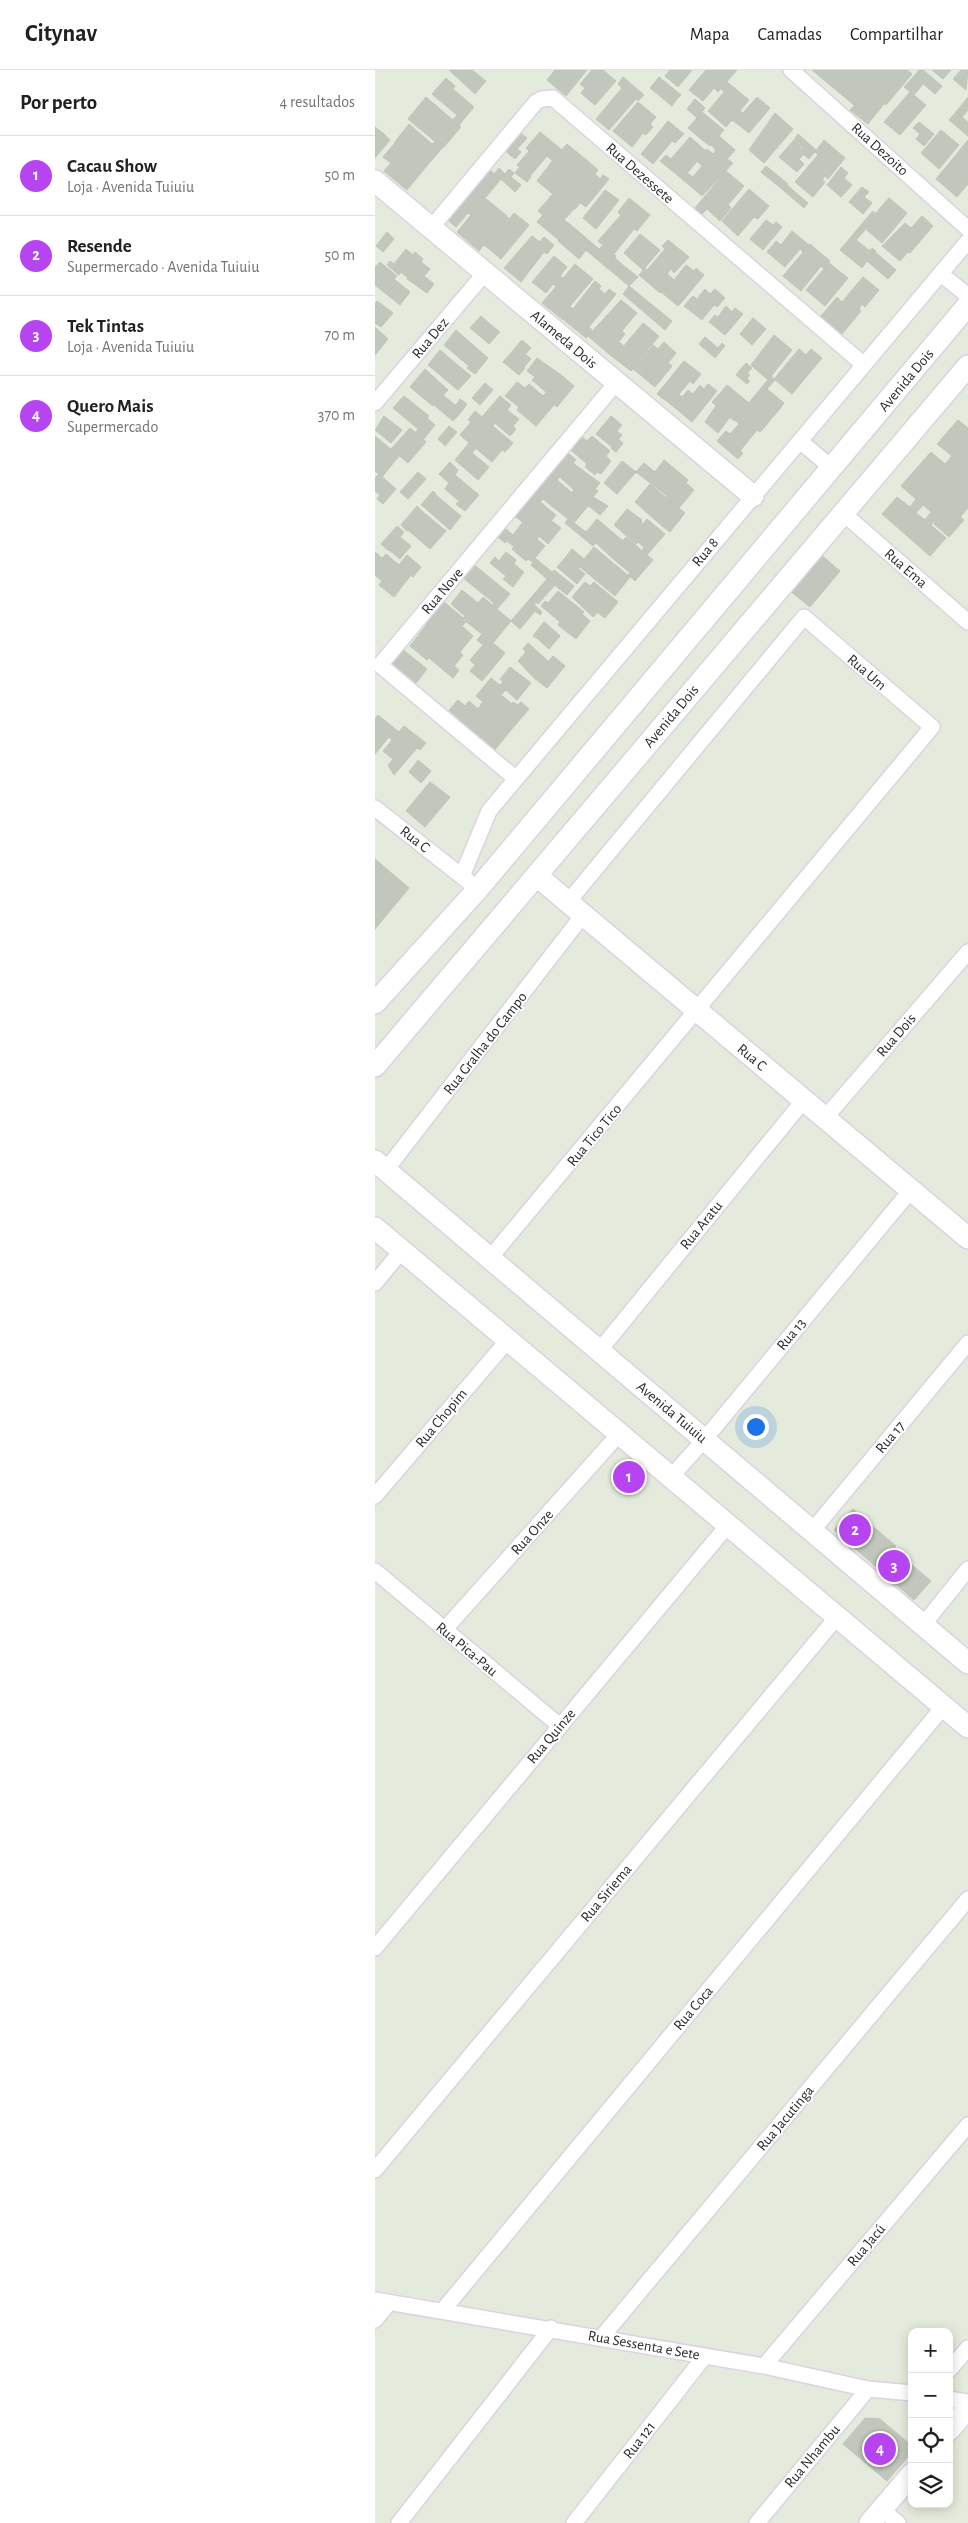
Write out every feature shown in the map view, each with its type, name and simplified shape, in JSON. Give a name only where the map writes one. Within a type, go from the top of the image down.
[{"type":"main road","name":"Alameda Dois","points":[[375,181],[753,496]]},
{"type":"main road","name":"Avenida Dois","points":[[375,1003],[470,883],[832,468],[968,305]]},
{"type":"main road","name":"Avenida Dois","points":[[375,1066],[968,366]]},
{"type":"main road","name":"Rua C","points":[[537,876],[911,1190],[965,1230]]},
{"type":"main road","name":"Avenida Tuiuiu","points":[[381,1166],[968,1663]]},
{"type":"main road","points":[[375,1228],[968,1727]]},
{"type":"main road","points":[[953,2425],[968,2408]]},
{"type":"main road","points":[[876,2516],[908,2479]]},
{"type":"street","name":"Rua Dezoito","points":[[791,70],[968,229]]},
{"type":"street","name":"Rua Dezessete","points":[[431,228],[536,102],[542,98],[553,98],[864,365]]},
{"type":"street","name":"Rua 8","points":[[470,883],[489,811],[968,241]]},
{"type":"street","name":"Rua Dez","points":[[375,403],[485,273]]},
{"type":"street","points":[[941,274],[968,296]]},
{"type":"street","name":"Rua Nove","points":[[515,778],[380,665],[616,383]]},
{"type":"street","points":[[801,442],[832,468]]},
{"type":"street","name":"Rua Ema","points":[[843,513],[968,622]]},
{"type":"street","name":"Rua Um","points":[[576,908],[804,617],[932,727],[698,1011]]},
{"type":"street","name":"Rua C","points":[[375,808],[470,883]]},
{"type":"street","name":"Rua Gralha do Campo","points":[[381,1166],[576,908]]},
{"type":"street","name":"Rua Dois","points":[[825,1118],[968,952]]},
{"type":"street","name":"Rua Tico Tico","points":[[490,1258],[698,1011]]},
{"type":"street","name":"Rua Aratu","points":[[599,1351],[804,1100]]},
{"type":"street","name":"Rua 13","points":[[671,1477],[704,1440],[911,1190]]},
{"type":"street","points":[[375,1283],[402,1250]]},
{"type":"street","name":"Rua Chopim","points":[[375,1496],[508,1340]]},
{"type":"street","name":"Rua 17","points":[[812,1531],[968,1343]]},
{"type":"street","name":"Rua Onze","points":[[445,1630],[619,1434]]},
{"type":"street","name":"Rua Quinze","points":[[375,1948],[728,1525]]},
{"type":"street","points":[[923,1625],[968,1569]]},
{"type":"street","name":"Rua Pica-Pau","points":[[375,1571],[560,1726]]},
{"type":"street","name":"Rua Siriema","points":[[375,2170],[837,1617]]},
{"type":"street","name":"Rua Coca","points":[[443,2310],[944,1706]]},
{"type":"street","name":"Rua Jacutinga","points":[[601,2338],[968,1899]]},
{"type":"street","name":"Rua Jacú","points":[[764,2366],[968,2125]]},
{"type":"street","points":[[375,2320],[382,2302]]},
{"type":"street","name":"Rua Sessenta e Sete","points":[[382,2302],[551,2328],[764,2366],[868,2389],[908,2393]]},
{"type":"street","points":[[399,2523],[551,2328]]},
{"type":"street","points":[[953,2365],[968,2348]]},
{"type":"street","name":"Rua 121","points":[[574,2523],[705,2356]]},
{"type":"street","name":"Rua Nhambu","points":[[757,2523],[868,2389]]},
{"type":"street","points":[[953,2399],[968,2402]]},
{"type":"street","points":[[876,2516],[898,2523]]},
{"type":"building","points":[[449,70],[472,70],[486,81],[475,94]]},
{"type":"building","points":[[555,70],[587,70],[566,96],[547,80]]},
{"type":"building","points":[[592,70],[603,70],[616,81],[595,105],[581,93],[585,88],[580,84]]},
{"type":"building","points":[[670,70],[692,70],[678,87],[665,76]]},
{"type":"building","points":[[706,70],[737,70],[718,92],[714,88],[703,101],[689,90]]},
{"type":"building","points":[[812,70],[883,70],[854,105]]},
{"type":"building","points":[[883,70],[907,70],[912,74],[886,105],[867,90]]},
{"type":"building","points":[[919,70],[923,70],[942,86],[935,94],[914,76]]},
{"type":"building","points":[[932,70],[951,70],[943,79]]},
{"type":"building","points":[[961,70],[968,70],[966,90],[953,79]]},
{"type":"building","points":[[914,76],[923,84],[914,95],[904,87]]},
{"type":"building","points":[[623,77],[644,95],[638,101],[636,99],[609,130],[596,119],[622,88],[618,84]]},
{"type":"building","points":[[659,77],[681,95],[676,100],[655,82]]},
{"type":"building","points":[[446,78],[455,86],[453,89],[474,107],[459,125],[453,120],[457,115],[432,94]]},
{"type":"building","points":[[655,82],[676,100],[672,106],[650,88]]},
{"type":"building","points":[[727,82],[749,100],[726,127],[708,111],[724,92],[721,89]]},
{"type":"building","points":[[867,90],[884,104],[871,120],[854,106]]},
{"type":"building","points":[[910,92],[926,105],[900,135],[884,122]]},
{"type":"building","points":[[426,97],[461,127],[443,148],[408,119]]},
{"type":"building","points":[[757,97],[770,108],[749,133],[732,120],[740,111],[743,113]]},
{"type":"building","points":[[968,97],[968,110],[962,117],[956,112]]},
{"type":"building","points":[[695,99],[705,108],[697,118],[687,109]]},
{"type":"building","points":[[638,102],[656,117],[650,124],[653,127],[646,135],[643,133],[632,147],[613,131]]},
{"type":"building","points":[[854,106],[871,120],[868,124],[850,110]]},
{"type":"building","points":[[702,112],[724,130],[719,136],[697,118]]},
{"type":"building","points":[[956,112],[968,122],[968,136],[949,120]]},
{"type":"building","points":[[775,113],[793,129],[764,163],[749,150]]},
{"type":"building","points":[[697,118],[719,136],[714,142],[705,134],[701,139],[688,128]]},
{"type":"building","points":[[668,121],[684,134],[675,143],[660,131]]},
{"type":"building","points":[[919,122],[934,134],[924,146],[916,139],[920,134],[913,128]]},
{"type":"building","points":[[409,124],[432,144],[435,141],[443,147],[425,168],[394,143]]},
{"type":"building","points":[[375,127],[384,134],[375,145]]},
{"type":"building","points":[[513,127],[527,138],[517,149],[521,152],[515,159],[498,145]]},
{"type":"building","points":[[941,130],[959,145],[939,169],[921,153]]},
{"type":"building","points":[[660,131],[672,141],[653,164],[641,154]]},
{"type":"building","points":[[540,132],[562,150],[553,161],[547,156],[530,176],[517,165],[529,151],[526,148]]},
{"type":"building","points":[[384,134],[390,140],[375,158],[375,145]]},
{"type":"building","points":[[705,134],[714,142],[710,146],[701,139]]},
{"type":"building","points":[[798,134],[816,150],[809,159],[803,154],[806,152],[799,146],[801,144],[795,139]]},
{"type":"building","points":[[719,136],[735,150],[727,159],[733,163],[702,196],[682,179],[687,173],[693,177],[702,166],[697,161],[707,149],[713,154],[716,150],[711,145]]},
{"type":"building","points":[[690,137],[706,151],[682,179],[660,161],[666,155],[671,159]]},
{"type":"building","points":[[795,139],[806,152],[799,159],[804,164],[797,172],[779,157]]},
{"type":"building","points":[[824,140],[845,158],[828,179],[825,176],[822,180],[825,182],[813,197],[795,182],[818,155],[815,152]]},
{"type":"building","points":[[968,140],[968,184],[957,197],[936,179]]},
{"type":"building","points":[[395,143],[425,168],[407,190],[384,171],[391,163],[383,157]]},
{"type":"building","points":[[567,144],[589,162],[543,215],[538,211],[570,174],[553,160]]},
{"type":"building","points":[[553,160],[570,174],[553,194],[537,181]]},
{"type":"building","points":[[480,162],[501,179],[471,215],[468,213],[456,227],[438,212]]},
{"type":"building","points":[[589,162],[598,170],[595,174],[600,179],[603,175],[609,179],[586,207],[580,203],[575,209],[569,206],[554,224],[543,215]]},
{"type":"building","points":[[766,166],[788,184],[783,190],[761,172]]},
{"type":"building","points":[[520,167],[531,177],[527,182],[515,173]]},
{"type":"building","points":[[841,167],[848,173],[844,178],[852,185],[841,197],[827,185]]},
{"type":"building","points":[[499,168],[505,174],[501,179],[494,174]]},
{"type":"building","points":[[509,169],[514,173],[511,177],[521,185],[515,192],[501,179]]},
{"type":"building","points":[[726,171],[744,186],[728,205],[731,208],[720,221],[707,209],[702,214],[695,208]]},
{"type":"building","points":[[787,185],[808,203],[804,208],[783,190]]},
{"type":"building","points":[[862,187],[869,192],[864,197],[872,203],[863,214],[849,202]]},
{"type":"building","points":[[749,189],[769,206],[758,219],[754,217],[738,236],[722,221]]},
{"type":"building","points":[[605,190],[619,200],[596,229],[583,218]]},
{"type":"building","points":[[485,198],[507,216],[479,251],[457,232]]},
{"type":"building","points":[[629,198],[650,215],[637,231],[634,229],[614,254],[616,256],[607,268],[586,250],[592,243],[599,249],[603,245],[598,241],[621,215],[618,212]]},
{"type":"building","points":[[889,198],[907,213],[882,243],[861,225],[873,211],[875,214]]},
{"type":"building","points":[[569,206],[574,209],[564,220],[571,225],[565,233],[554,224]]},
{"type":"building","points":[[514,213],[529,225],[521,235],[514,230],[518,225],[510,218]]},
{"type":"building","points":[[543,215],[565,233],[559,240],[537,222]]},
{"type":"building","points":[[922,216],[933,226],[910,253],[908,252],[900,261],[882,246],[905,223],[911,228]]},
{"type":"building","points":[[507,217],[518,225],[514,230],[521,235],[501,259],[484,245]]},
{"type":"building","points":[[766,220],[773,225],[776,222],[782,227],[763,250],[750,239]]},
{"type":"building","points":[[571,225],[592,243],[586,250],[565,233]]},
{"type":"building","points":[[861,225],[865,230],[856,240],[870,251],[872,248],[876,251],[867,261],[846,243]]},
{"type":"building","points":[[792,231],[809,245],[803,252],[800,249],[785,267],[767,252],[776,241],[781,245]]},
{"type":"building","points":[[387,232],[394,239],[383,252],[376,246]]},
{"type":"building","points":[[565,233],[586,250],[579,259],[558,241]]},
{"type":"building","points":[[640,234],[660,250],[643,270],[624,253]]},
{"type":"building","points":[[532,236],[540,242],[544,237],[554,245],[547,254],[544,252],[521,282],[504,268]]},
{"type":"building","points":[[668,240],[689,257],[674,273],[671,269],[667,274],[672,278],[660,293],[639,275],[645,268],[647,270],[665,249],[662,246]]},
{"type":"building","points":[[846,243],[867,261],[862,268],[840,250]]},
{"type":"building","points":[[810,244],[830,261],[824,269],[821,266],[801,291],[783,276]]},
{"type":"building","points":[[406,249],[413,255],[415,252],[423,259],[421,262],[430,269],[424,276],[434,284],[427,293],[407,279],[401,272],[399,275],[387,265],[390,261],[394,264]]},
{"type":"building","points":[[875,252],[896,270],[888,279],[867,261]]},
{"type":"building","points":[[554,256],[567,267],[560,276],[563,278],[556,286],[553,284],[546,293],[532,282]]},
{"type":"building","points":[[615,258],[624,266],[616,275],[607,268]]},
{"type":"building","points":[[380,262],[397,276],[394,279],[410,292],[400,305],[375,285],[375,267]]},
{"type":"building","points":[[829,263],[848,278],[825,306],[806,290]]},
{"type":"building","points":[[575,264],[593,279],[570,306],[573,309],[563,320],[542,303]]},
{"type":"building","points":[[686,265],[694,271],[696,268],[704,275],[682,302],[664,287],[672,278],[674,280]]},
{"type":"building","points":[[624,266],[638,277],[629,286],[616,275]]},
{"type":"building","points":[[863,277],[879,290],[865,307],[862,304],[859,309],[861,311],[842,334],[821,316],[837,297],[842,302]]},
{"type":"building","points":[[595,281],[601,286],[599,289],[605,294],[609,289],[616,294],[589,327],[593,331],[586,338],[564,320]]},
{"type":"building","points":[[629,286],[651,304],[644,312],[623,294]]},
{"type":"building","points":[[664,287],[682,302],[678,306],[661,292]]},
{"type":"building","points":[[705,289],[710,294],[715,289],[725,298],[717,307],[714,305],[702,320],[684,306],[693,296],[697,299]]},
{"type":"building","points":[[621,300],[637,313],[622,331],[625,334],[609,354],[588,336]]},
{"type":"building","points":[[377,301],[393,313],[381,327],[375,323],[375,304]]},
{"type":"building","points":[[651,304],[672,321],[665,330],[644,312]]},
{"type":"building","points":[[726,306],[732,312],[735,308],[743,314],[725,335],[709,322],[715,315],[718,317]]},
{"type":"building","points":[[481,316],[491,325],[481,337],[470,328]]},
{"type":"building","points":[[753,318],[766,329],[752,345],[740,334]]},
{"type":"building","points":[[643,323],[659,336],[631,371],[609,354],[619,342],[624,346]]},
{"type":"building","points":[[491,325],[500,332],[489,344],[481,337]]},
{"type":"building","points":[[375,327],[388,339],[375,355]]},
{"type":"building","points":[[456,330],[481,352],[469,366],[444,345]]},
{"type":"building","points":[[774,335],[792,350],[768,380],[751,365]]},
{"type":"building","points":[[705,337],[718,348],[722,343],[725,346],[715,358],[699,344]]},
{"type":"building","points":[[522,340],[531,348],[518,362],[525,368],[519,375],[503,362]]},
{"type":"building","points":[[664,342],[676,353],[668,363],[672,366],[655,387],[643,377],[661,356],[651,348],[653,345],[658,349]]},
{"type":"building","points":[[651,348],[661,356],[643,377],[633,369]]},
{"type":"building","points":[[799,349],[806,355],[811,349],[822,358],[792,394],[774,379]]},
{"type":"building","points":[[440,350],[466,372],[454,387],[428,365]]},
{"type":"building","points":[[481,352],[488,358],[475,374],[467,368]]},
{"type":"building","points":[[525,354],[531,359],[524,367],[518,362]]},
{"type":"building","points":[[537,358],[561,375],[546,392],[532,380],[535,377],[527,371]]},
{"type":"building","points":[[684,361],[701,374],[693,384],[690,381],[679,394],[682,397],[674,407],[657,394]]},
{"type":"building","points":[[746,363],[752,368],[747,373],[750,375],[747,378],[739,371]]},
{"type":"building","points":[[425,369],[448,390],[433,406],[410,387]]},
{"type":"building","points":[[739,371],[750,381],[747,384],[736,375]]},
{"type":"building","points":[[466,372],[471,376],[458,390],[454,387]]},
{"type":"building","points":[[561,375],[574,386],[557,407],[543,396]]},
{"type":"building","points":[[771,376],[775,380],[767,389],[784,403],[779,410],[757,393]]},
{"type":"building","points":[[517,382],[525,388],[529,384],[554,405],[536,426],[517,410],[519,407],[505,396]]},
{"type":"building","points":[[485,383],[493,390],[480,405],[472,398]]},
{"type":"building","points":[[708,384],[717,391],[692,422],[674,407],[688,390],[693,394],[700,385],[704,389]]},
{"type":"building","points":[[727,385],[749,403],[744,409],[722,391]]},
{"type":"building","points":[[722,391],[744,409],[734,421],[730,417],[718,433],[705,422],[716,406],[712,402]]},
{"type":"building","points":[[757,393],[779,410],[771,419],[754,404],[750,408],[747,405]]},
{"type":"building","points":[[443,395],[462,411],[453,421],[434,405]]},
{"type":"building","points":[[404,396],[429,416],[418,429],[393,408]]},
{"type":"building","points":[[500,396],[511,405],[507,410],[519,419],[513,426],[516,429],[510,436],[495,423],[493,426],[482,417]]},
{"type":"building","points":[[460,399],[467,404],[462,411],[455,406]]},
{"type":"building","points":[[754,404],[771,419],[765,427],[747,412]]},
{"type":"building","points":[[747,405],[750,408],[747,412],[765,427],[760,432],[757,430],[740,451],[743,453],[738,459],[717,441],[726,431],[730,434],[739,424],[735,420]]},
{"type":"building","points":[[475,411],[513,443],[505,452],[502,450],[492,462],[460,435],[471,422],[468,420]]},
{"type":"building","points":[[384,416],[402,430],[391,443],[375,430]]},
{"type":"building","points":[[611,416],[622,425],[617,431],[622,435],[612,447],[596,434]]},
{"type":"building","points":[[427,418],[435,425],[423,440],[415,433]]},
{"type":"building","points":[[958,420],[968,428],[968,508],[960,517],[964,520],[949,537],[934,524],[938,517],[931,525],[946,538],[930,556],[882,514],[897,497],[910,507],[916,499],[901,486],[931,452],[945,464],[952,456],[937,444]],"holes":[[[923,505],[931,512],[925,520],[916,513]]]},
{"type":"building","points":[[449,426],[457,432],[445,446],[438,439]]},
{"type":"building","points":[[410,428],[426,442],[408,463],[391,449]]},
{"type":"building","points":[[375,436],[399,456],[382,477],[375,471]]},
{"type":"building","points":[[592,436],[610,451],[606,456],[611,461],[601,474],[597,472],[595,475],[585,467],[587,464],[571,450],[582,437],[587,441]]},
{"type":"building","points":[[618,439],[623,443],[616,452],[611,448]]},
{"type":"building","points":[[469,443],[476,448],[472,453],[489,467],[478,480],[455,460]]},
{"type":"building","points":[[567,452],[576,460],[573,463],[600,483],[595,489],[598,491],[593,497],[608,506],[600,515],[572,493],[574,490],[560,477],[557,480],[549,474]]},
{"type":"building","points":[[664,460],[688,480],[686,483],[694,490],[679,508],[636,472],[644,463],[655,472]]},
{"type":"building","points":[[622,461],[636,472],[617,494],[604,483]]},
{"type":"building","points":[[450,462],[458,470],[455,475],[479,495],[465,511],[456,504],[459,501],[445,489],[449,483],[439,474]]},
{"type":"building","points":[[545,470],[588,506],[574,523],[586,532],[582,537],[565,523],[568,519],[543,499],[540,502],[527,492]]},
{"type":"building","points":[[418,472],[426,479],[408,499],[400,492]]},
{"type":"building","points":[[379,474],[396,489],[383,504],[377,499],[380,495],[375,491],[375,478]]},
{"type":"building","points":[[650,484],[670,501],[664,509],[671,515],[662,526],[635,502]]},
{"type":"building","points":[[433,491],[436,494],[425,508],[421,505]]},
{"type":"building","points":[[436,495],[461,516],[450,530],[425,508]]},
{"type":"building","points":[[532,495],[556,515],[539,536],[515,516]]},
{"type":"building","points":[[670,501],[685,513],[670,532],[662,526],[671,515],[664,509]]},
{"type":"building","points":[[417,506],[423,512],[407,531],[401,525]]},
{"type":"building","points":[[627,509],[642,520],[643,524],[647,519],[665,534],[647,555],[642,551],[644,547],[638,542],[636,544],[614,525]]},
{"type":"building","points":[[423,512],[446,531],[430,549],[408,530]]},
{"type":"building","points":[[597,519],[623,541],[610,556],[596,543],[593,546],[582,537]]},
{"type":"building","points":[[552,521],[561,528],[548,544],[539,536]]},
{"type":"building","points":[[523,522],[539,536],[537,539],[545,546],[535,558],[552,572],[547,579],[531,565],[533,562],[528,559],[526,561],[512,549],[514,547],[507,541],[505,543],[493,533],[500,524],[513,535]]},
{"type":"building","points":[[397,526],[404,532],[389,551],[381,544]]},
{"type":"building","points":[[400,537],[411,546],[400,559],[389,550]]},
{"type":"building","points":[[626,537],[653,560],[635,581],[628,575],[630,573],[610,556]]},
{"type":"building","points":[[594,547],[630,577],[615,596],[580,567],[578,569],[565,558],[572,549],[584,559]]},
{"type":"building","points":[[375,552],[382,558],[386,554],[411,575],[394,597],[379,585],[382,581],[375,575]]},
{"type":"building","points":[[506,552],[516,560],[514,564],[524,572],[513,587],[503,579],[506,576],[490,563],[495,557],[499,561]]},
{"type":"building","points":[[820,554],[840,571],[810,607],[789,590]]},
{"type":"building","points":[[407,555],[421,567],[413,577],[399,565]]},
{"type":"building","points":[[565,558],[585,574],[577,584],[557,567]]},
{"type":"building","points":[[473,564],[510,594],[497,609],[492,605],[494,603],[462,577]]},
{"type":"building","points":[[554,570],[574,586],[567,595],[547,579]]},
{"type":"building","points":[[547,579],[555,585],[538,604],[536,602],[534,605],[529,600]]},
{"type":"building","points":[[585,582],[590,586],[594,582],[600,587],[586,604],[597,613],[593,617],[572,597]]},
{"type":"building","points":[[600,587],[618,602],[605,618],[586,604]]},
{"type":"building","points":[[462,590],[478,603],[483,597],[511,621],[493,643],[463,619],[465,616],[451,604]]},
{"type":"building","points":[[558,591],[584,612],[582,614],[590,621],[576,639],[558,625],[560,622],[541,606],[545,601],[548,603]]},
{"type":"building","points":[[529,600],[542,612],[540,615],[535,611],[520,629],[511,621]]},
{"type":"building","points":[[444,602],[467,621],[462,626],[473,636],[460,652],[426,624]]},
{"type":"building","points":[[544,622],[549,626],[538,639],[533,636]]},
{"type":"building","points":[[427,624],[463,655],[454,666],[459,670],[453,678],[429,658],[427,660],[410,646]]},
{"type":"building","points":[[549,626],[560,636],[549,649],[538,639]]},
{"type":"building","points":[[482,634],[493,643],[475,665],[470,660],[483,645],[477,640]]},
{"type":"building","points":[[493,643],[505,653],[487,675],[475,665]]},
{"type":"building","points":[[528,643],[548,661],[534,678],[518,661],[526,652],[523,649]]},
{"type":"building","points":[[402,649],[427,669],[416,683],[391,662]]},
{"type":"building","points":[[553,656],[565,666],[547,688],[534,678]]},
{"type":"building","points":[[475,665],[487,675],[482,681],[470,671]]},
{"type":"building","points":[[510,667],[531,683],[517,700],[500,685],[503,682],[500,679]]},
{"type":"building","points":[[491,678],[506,690],[501,695],[512,704],[513,702],[518,705],[521,702],[529,709],[516,724],[506,716],[501,722],[480,705],[483,702],[476,696]]},
{"type":"building","points":[[458,700],[465,706],[469,701],[478,709],[481,705],[492,715],[475,736],[454,718],[456,716],[449,710]]},
{"type":"building","points":[[378,715],[399,732],[392,740],[389,737],[375,754],[375,719]]},
{"type":"building","points":[[492,715],[511,730],[494,751],[475,736]]},
{"type":"building","points":[[506,716],[516,724],[511,730],[501,722]]},
{"type":"building","points":[[404,726],[426,743],[420,750],[417,748],[394,775],[388,765],[393,759],[383,751]]},
{"type":"building","points":[[418,760],[431,771],[421,783],[409,772]]},
{"type":"building","points":[[430,782],[450,797],[425,827],[406,811]]},
{"type":"building","points":[[375,859],[409,888],[375,929]]},
{"type":"building","points":[[853,1509],[877,1530],[858,1551],[834,1530]]},
{"type":"building","points":[[877,1530],[896,1546],[893,1549],[931,1581],[914,1600],[858,1551]]},
{"type":"building","points":[[865,2418],[880,2419],[908,2443],[908,2457],[887,2481],[843,2444]]},
{"type":"place","name":"Cacau Show","points":[[629,1477]]},
{"type":"place","name":"Resende","points":[[855,1530]]},
{"type":"place","name":"Tek Tintas","points":[[894,1566]]},
{"type":"place","name":"Quero Mais","points":[[880,2449]]}]
